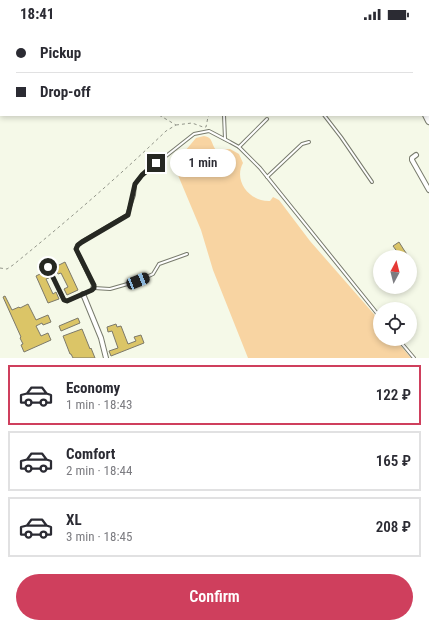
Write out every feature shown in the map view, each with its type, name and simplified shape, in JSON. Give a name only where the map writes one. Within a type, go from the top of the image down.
[{"type":"street","points":[[416,155],[412,158],[412,160],[429,190]]},
{"type":"street","points":[[83,294],[101,338],[106,358]]},
{"type":"lane","points":[[224,116],[225,140]]},
{"type":"lane","points":[[325,116],[372,182]]},
{"type":"lane","points":[[239,147],[267,119]]},
{"type":"lane","points":[[94,288],[94,285],[76,249],[78,245],[128,215],[135,184],[142,175],[179,144],[194,134],[209,131],[239,147],[263,172],[373,308]]},
{"type":"lane","points":[[267,177],[302,144],[308,142]]},
{"type":"lane","points":[[48,267],[64,300],[67,301],[94,288],[110,289],[138,281],[153,274],[160,264],[187,254]]},
{"type":"lane","points":[[404,346],[414,358]]},
{"type":"path","points":[[161,116],[176,125]]},
{"type":"path","points":[[0,268],[7,269],[13,265],[68,221],[166,131],[176,125],[192,123],[206,127],[209,116]]},
{"type":"shaded area","points":[[204,136],[207,137],[210,139],[216,150],[230,149],[239,154],[243,163],[240,170],[240,177],[245,189],[256,198],[270,201],[273,197],[279,200],[310,241],[373,313],[373,346],[401,346],[411,358],[248,358],[213,270],[201,230],[175,168],[177,158],[196,138]]},
{"type":"building","points":[[399,242],[404,250],[396,250],[393,246]]},
{"type":"building","points":[[65,262],[78,290],[67,295],[64,289],[68,287],[61,273],[58,274],[55,267]]},
{"type":"building","points":[[46,271],[49,278],[46,279],[53,294],[56,292],[59,299],[48,303],[36,276]]},
{"type":"building","points":[[5,296],[12,310],[28,304],[36,320],[48,315],[51,322],[43,325],[42,323],[36,326],[41,336],[48,333],[51,340],[24,352],[21,345],[23,344],[20,338],[21,337],[3,297]]},
{"type":"building","points":[[78,318],[80,323],[61,331],[59,326]]},
{"type":"building","points":[[116,324],[117,327],[121,326],[128,344],[136,341],[134,337],[141,335],[144,343],[111,356],[109,351],[118,348],[112,331],[108,332],[107,327]]},
{"type":"building","points":[[82,329],[95,358],[73,358],[70,354],[63,336]]},
{"type":"route","points":[[48,267],[64,300],[67,301],[92,290],[94,285],[76,247],[128,215],[134,195],[135,184],[147,169],[156,163]]}]
